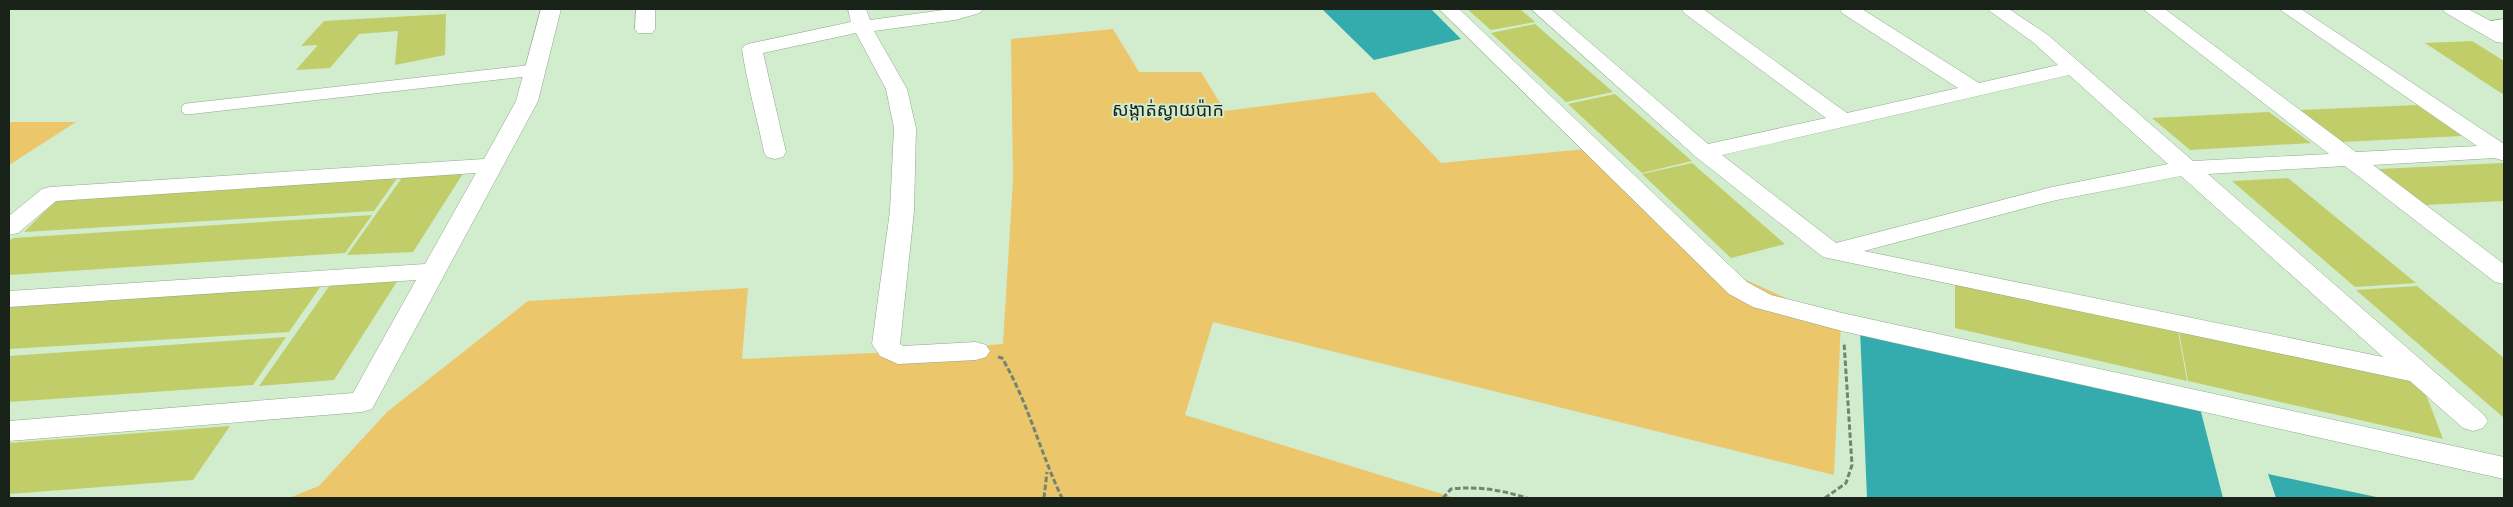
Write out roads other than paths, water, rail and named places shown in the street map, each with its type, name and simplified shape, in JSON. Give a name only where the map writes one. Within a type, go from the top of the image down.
[{"type":"street","points":[[9,431],[362,402],[527,100],[551,9]]},
{"type":"street","points":[[645,9],[645,29]]},
{"type":"street","points":[[1448,9],[1738,288],[1762,301],[1842,322],[2504,468]]},
{"type":"street","points":[[1540,9],[1704,152],[1832,252],[2419,374]]},
{"type":"street","points":[[1691,9],[1843,120]]},
{"type":"street","points":[[1849,9],[1976,90]]},
{"type":"street","points":[[1997,9],[2041,39],[2473,421]]},
{"type":"street","points":[[2153,9],[2504,276]]},
{"type":"street","points":[[2289,9],[2503,152]]},
{"type":"street","points":[[2453,9],[2499,29]]},
{"type":"street","points":[[775,152],[752,50],[761,45],[859,17],[968,10]]},
{"type":"street","points":[[859,17],[890,72],[901,102],[907,155],[899,246],[886,344],[890,350],[898,355],[976,351]]},
{"type":"street","points":[[1704,152],[2072,68]]},
{"type":"street","points":[[1832,252],[2089,185],[2186,168],[2503,152]]},
{"type":"street","points":[[9,228],[50,194],[493,165]]},
{"type":"street","points":[[9,299],[434,271]]},
{"type":"lane","points":[[187,109],[535,70]]},
{"type":"water","points":[[1322,9],[1431,9],[1461,39],[1374,60]]},
{"type":"water","points":[[1860,329],[2200,408],[2223,498],[1867,498]]},
{"type":"water","points":[[2268,474],[2381,498],[2276,498]]},
{"type":"district","name":"សង្កាត់ស្វាយប៉ាក","points":[[1168,109]]}]
